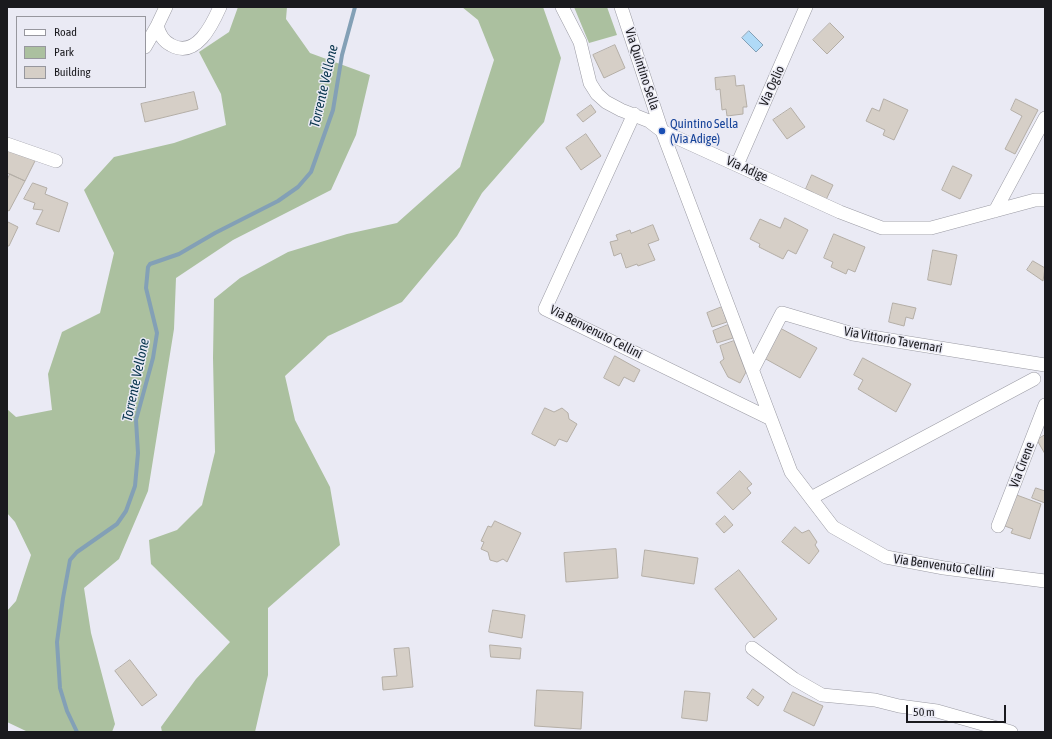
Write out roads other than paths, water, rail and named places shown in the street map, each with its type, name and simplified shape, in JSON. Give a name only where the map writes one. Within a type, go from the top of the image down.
[{"type":"street","points":[[146,45],[166,7]]},
{"type":"street","points":[[157,26],[160,35],[167,43],[176,48],[185,49],[194,47],[220,7]]},
{"type":"street","name":"Via Adige","points":[[562,7],[580,42],[590,83],[597,94],[606,102],[649,121],[662,131],[840,212],[882,228],[931,228],[1036,200],[1045,200]]},
{"type":"street","name":"Via Quintino Sella","points":[[621,7],[662,131]]},
{"type":"street","name":"Via Oglio","points":[[737,165],[806,7]]},
{"type":"street","name":"Via Benvenuto Cellini","points":[[634,114],[545,309],[771,419]]},
{"type":"street","points":[[995,211],[1045,118]]},
{"type":"street","name":"Via Benvenuto Cellini","points":[[662,131],[791,472],[833,527],[886,557],[944,568],[1045,581]]},
{"type":"street","points":[[7,144],[56,162]]},
{"type":"street","name":"Via Vittorio Tavernari","points":[[753,369],[782,313],[853,334],[1045,365]]},
{"type":"street","points":[[811,498],[1034,379]]},
{"type":"street","name":"Via Cirene","points":[[998,526],[1045,405]]},
{"type":"street","points":[[752,648],[794,679],[822,695],[875,700],[898,706],[937,711],[1011,732]]},
{"type":"water","points":[[749,31],[763,45],[756,52],[742,38]]},
{"type":"waterway","name":"Torrente Vellone","points":[[77,732],[67,711],[60,688],[57,642],[63,598],[70,560],[77,552],[117,524],[126,511],[135,486],[138,453],[136,420],[153,358],[157,333],[146,288],[148,267],[150,264],[179,254],[215,233],[278,201],[298,187],[311,172],[333,110],[342,55],[355,7]]},
{"type":"place","name":"Quintino Sella (Via Adige)","points":[[662,131]]}]
